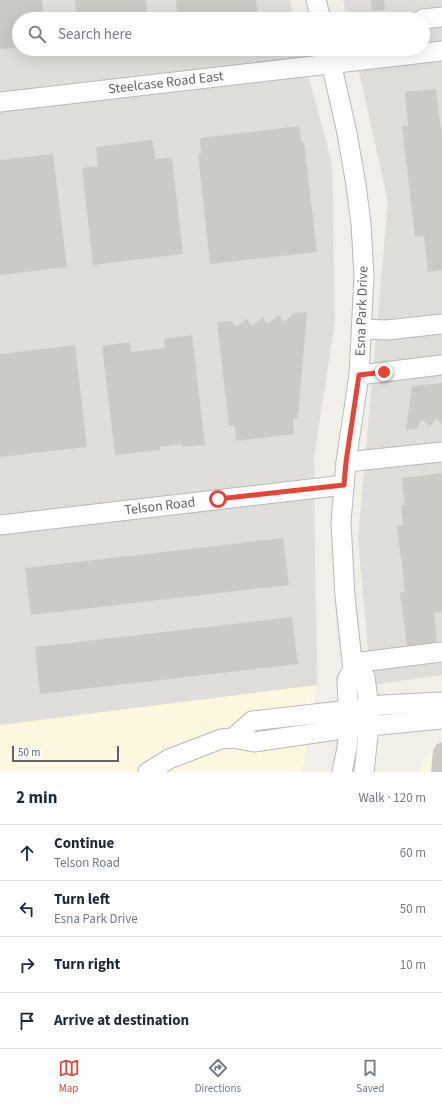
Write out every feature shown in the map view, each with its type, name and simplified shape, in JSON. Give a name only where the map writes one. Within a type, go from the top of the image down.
[{"type":"street","points":[[316,0],[319,12]]},
{"type":"street","points":[[430,18],[442,17]]},
{"type":"street","name":"Steelcase Road East","points":[[430,52],[442,52]]},
{"type":"street","name":"Steelcase Road East","points":[[0,102],[330,56]]},
{"type":"street","name":"Esna Park Drive","points":[[330,56],[347,133],[361,224],[364,276],[359,375],[346,462],[341,522],[345,596],[353,666],[348,680],[349,719],[347,748],[342,772]]},
{"type":"street","points":[[362,329],[387,330],[442,324]]},
{"type":"street","points":[[359,375],[442,365]]},
{"type":"street","points":[[346,462],[442,452]]},
{"type":"street","name":"Telson Road","points":[[0,525],[344,485]]},
{"type":"street","points":[[353,666],[442,652]]},
{"type":"street","points":[[353,666],[365,677],[369,717],[364,772]]},
{"type":"street","points":[[369,717],[382,705],[442,702]]},
{"type":"street","points":[[148,772],[169,759],[221,739],[232,738],[252,721],[349,719],[369,717],[442,719]]},
{"type":"shaded area","points":[[0,0],[290,0],[293,12],[12,12],[12,56],[303,56],[332,163],[335,322],[314,457],[317,685],[0,725]]},
{"type":"shaded area","points":[[343,0],[442,0],[442,675],[371,685],[358,538],[388,202],[356,56],[430,56],[430,12],[346,12]]},
{"type":"shaded area","points":[[317,685],[302,772],[0,772],[0,725]]},
{"type":"shaded area","points":[[442,746],[442,772],[421,772],[422,760],[434,748]]},
{"type":"building","points":[[0,0],[42,0],[43,12],[12,12],[12,48],[0,49]]},
{"type":"building","points":[[75,0],[146,0],[147,12],[76,12]]},
{"type":"building","points":[[176,0],[256,0],[257,12],[177,12]]},
{"type":"building","points":[[371,0],[384,0],[385,10],[372,11]]},
{"type":"building","points":[[436,89],[442,138],[442,270],[428,272],[424,236],[415,237],[402,126],[408,126],[405,92]]},
{"type":"building","points":[[299,126],[301,142],[304,142],[317,252],[210,264],[198,154],[201,154],[200,138]]},
{"type":"building","points":[[151,140],[153,141],[155,159],[172,158],[183,254],[93,265],[82,168],[98,166],[96,147]]},
{"type":"building","points":[[53,154],[67,267],[0,275],[0,160]]},
{"type":"building","points":[[307,312],[298,418],[293,419],[294,434],[236,441],[235,426],[229,426],[217,322],[231,321],[236,327],[247,319],[252,326],[263,317],[267,324],[279,315],[284,322],[294,313]]},
{"type":"building","points":[[192,335],[205,445],[182,447],[182,444],[160,447],[160,450],[115,455],[102,346],[130,342],[131,352],[165,348],[164,339]]},
{"type":"building","points":[[75,345],[87,447],[0,457],[0,354]]},
{"type":"building","points":[[442,383],[442,424],[436,419],[430,426],[422,420],[416,429],[406,430],[412,386]]},
{"type":"building","points":[[442,473],[442,612],[434,613],[437,642],[407,646],[400,593],[405,592],[401,556],[399,554],[397,526],[403,525],[401,505],[405,505],[403,490],[401,488],[403,486],[402,478]]},
{"type":"building","points":[[283,538],[289,585],[31,615],[25,568]]},
{"type":"building","points":[[292,617],[298,664],[40,694],[35,647]]},
{"type":"building","points":[[442,742],[442,772],[431,772],[433,750],[437,744]]},
{"type":"route","points":[[218,499],[344,485],[359,375],[384,372]]}]
